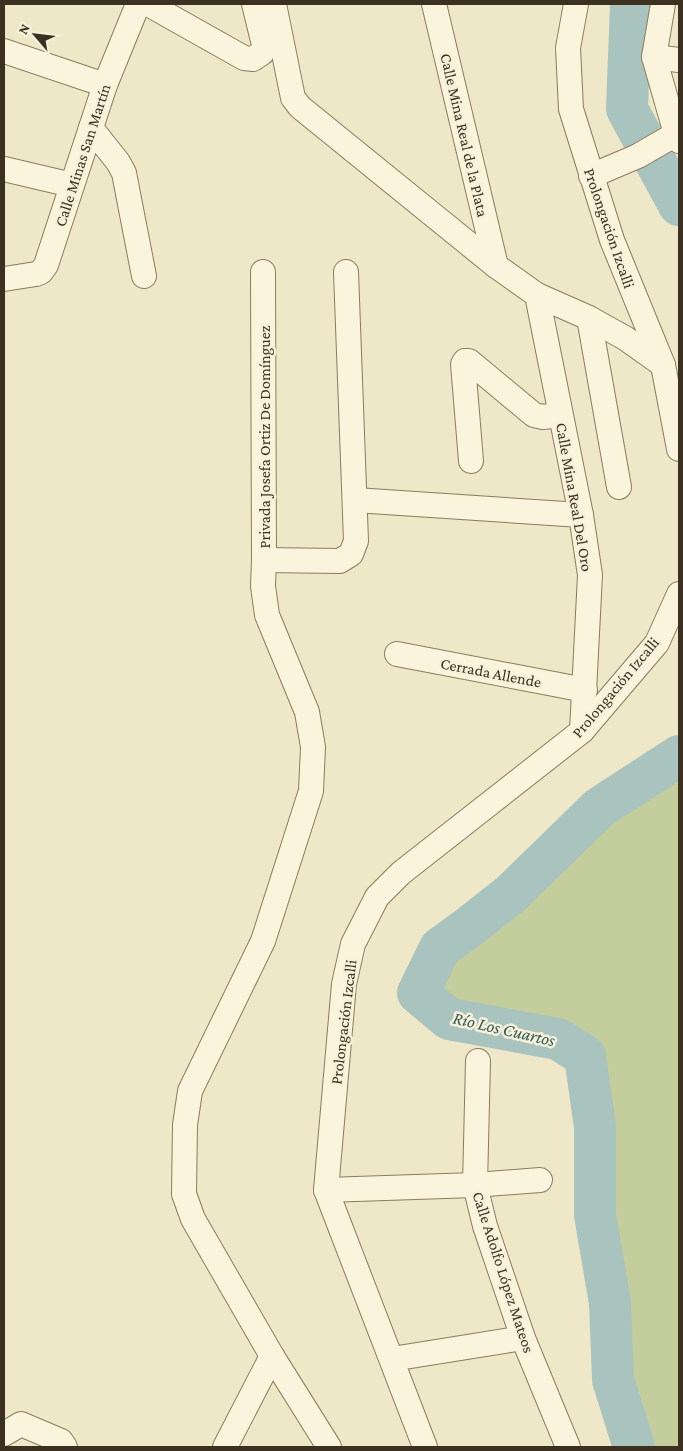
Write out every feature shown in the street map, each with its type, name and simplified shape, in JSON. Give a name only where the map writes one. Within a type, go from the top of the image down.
[{"type":"street","name":"Calle Minas San Martín","points":[[4,279],[41,272],[46,265],[105,85],[138,4]]},
{"type":"street","points":[[148,4],[244,58],[253,58],[262,54],[264,45],[254,4]]},
{"type":"street","points":[[274,4],[293,98],[300,108],[496,266],[537,295],[589,318],[625,338],[663,365]]},
{"type":"street","name":"Calle Mina Real de la Plata","points":[[434,4],[496,266]]},
{"type":"street","name":"Prolongación Izcalli","points":[[576,4],[568,48],[570,109],[612,240],[663,365],[679,448]]},
{"type":"street","points":[[591,176],[677,138],[654,57],[663,4]]},
{"type":"street","points":[[4,51],[105,85]]},
{"type":"street","points":[[654,57],[679,60]]},
{"type":"street","points":[[91,128],[118,162],[124,173],[144,276]]},
{"type":"street","points":[[4,169],[72,185]]},
{"type":"street","name":"Privada Josefa Ortiz De Domínguez","points":[[263,272],[264,560],[340,560],[351,554],[356,541],[346,272]]},
{"type":"street","name":"Calle Mina Real Del Oro","points":[[537,295],[581,515],[590,576],[582,731]]},
{"type":"street","points":[[589,318],[619,487]]},
{"type":"street","points":[[471,461],[463,364],[465,361],[469,361],[534,415],[543,417],[560,414]]},
{"type":"street","points":[[355,500],[581,515]]},
{"type":"street","points":[[264,560],[263,586],[268,615],[307,712],[313,747],[311,791],[263,941],[190,1091],[185,1125],[184,1194],[193,1219],[272,1356],[330,1447]]},
{"type":"street","name":"Prolongación Izcalli","points":[[425,1447],[326,1190],[344,984],[352,944],[377,897],[401,873],[582,731],[657,643],[679,594]]},
{"type":"street","name":"Cerrada Allende","points":[[397,654],[584,690]]},
{"type":"street","name":"Calle Adolfo López Mateos","points":[[478,1061],[475,1185],[485,1226],[524,1338],[568,1447]]},
{"type":"street","points":[[326,1190],[475,1185],[540,1180]]},
{"type":"street","points":[[392,1359],[524,1338]]},
{"type":"street","points":[[225,1447],[272,1356]]},
{"type":"street","points":[[4,1434],[21,1424],[61,1440],[66,1447]]},
{"type":"green space","points":[[679,756],[679,1447],[634,1447],[613,1380],[610,1303],[595,1215],[595,1127],[585,1056],[558,1039],[449,1019],[418,993],[440,948],[512,893],[599,808]]},
{"type":"waterway","name":"Río Los Cuartos","points":[[631,4],[627,109],[679,205]]},
{"type":"waterway","name":"Río Los Cuartos","points":[[634,1447],[613,1380],[610,1303],[595,1215],[595,1127],[585,1056],[558,1039],[449,1019],[418,993],[440,948],[512,893],[599,808],[679,756]]}]
